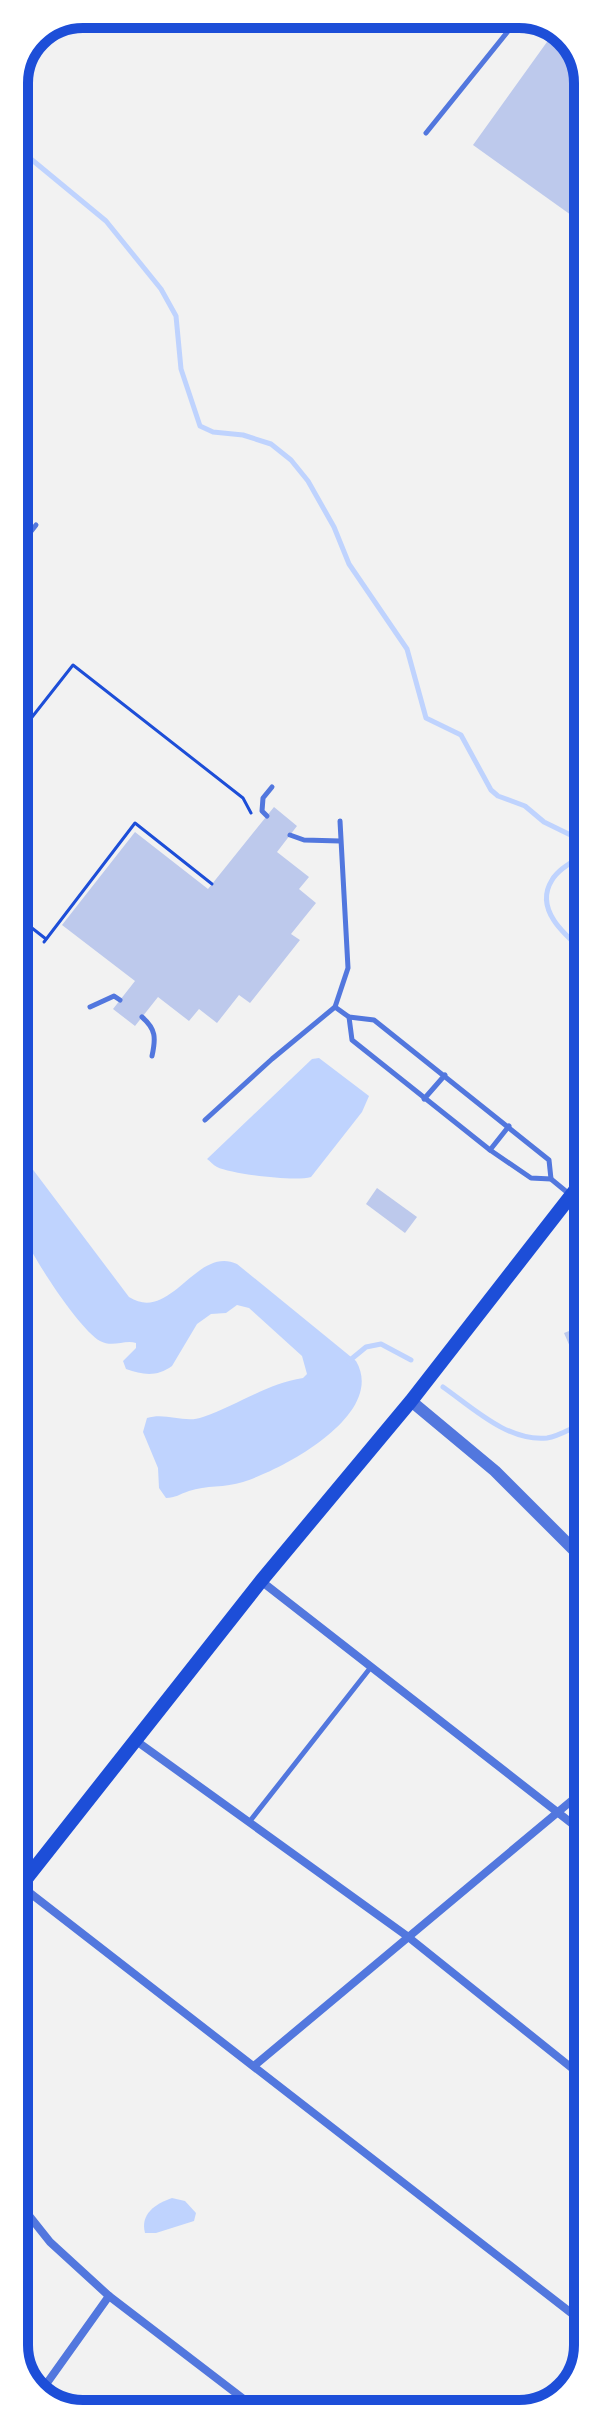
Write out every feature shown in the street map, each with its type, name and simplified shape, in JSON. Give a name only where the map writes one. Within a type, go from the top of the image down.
[{"type":"main road","points":[[28,1877],[261,1581],[411,1401],[574,1192]]},
{"type":"street","points":[[411,1401],[495,1471],[574,1550]]},
{"type":"street","points":[[261,1581],[574,1825]]},
{"type":"street","points":[[135,1740],[407,1936],[574,2070]]},
{"type":"street","points":[[254,2066],[574,1798]]},
{"type":"street","points":[[28,1897],[254,2066],[574,2315]]},
{"type":"street","points":[[28,2214],[50,2242],[109,2296],[245,2400]]},
{"type":"street","points":[[46,2385],[109,2296]]},
{"type":"lane","points":[[426,133],[511,28]]},
{"type":"lane","points":[[28,535],[36,525]]},
{"type":"lane","points":[[267,816],[262,811],[263,798],[272,787]]},
{"type":"lane","points":[[205,1120],[335,1007],[348,968],[340,821]]},
{"type":"lane","points":[[290,835],[304,840],[340,841]]},
{"type":"lane","points":[[90,1007],[114,996],[120,1000]]},
{"type":"lane","points":[[335,1007],[349,1017],[374,1020],[445,1075],[549,1160],[551,1179]]},
{"type":"lane","points":[[142,1017],[153,1026],[156,1039],[152,1056]]},
{"type":"lane","points":[[349,1017],[352,1040],[424,1099],[531,1178],[551,1179],[571,1196]]},
{"type":"lane","points":[[424,1099],[445,1075]]},
{"type":"lane","points":[[490,1150],[509,1126]]},
{"type":"lane","points":[[250,1821],[371,1667]]},
{"type":"path","points":[[28,722],[73,665],[243,798],[251,813]]},
{"type":"path","points":[[28,926],[45,941],[135,823],[212,884]]},
{"type":"water","points":[[319,1058],[369,1096],[362,1112],[311,1177],[292,1179],[249,1175],[224,1170],[207,1159],[312,1059]]},
{"type":"water","points":[[28,1167],[129,1297],[144,1303],[158,1301],[209,1265],[222,1261],[237,1264],[356,1361],[362,1381],[357,1400],[345,1419],[326,1436],[282,1465],[236,1484],[195,1489],[166,1498],[159,1488],[158,1468],[143,1432],[147,1418],[196,1419],[277,1385],[303,1378],[307,1374],[302,1356],[249,1308],[237,1305],[226,1313],[211,1314],[197,1324],[172,1366],[166,1370],[150,1374],[126,1369],[123,1361],[136,1348],[136,1343],[105,1343],[90,1333],[64,1302],[28,1244]]},
{"type":"water","points":[[172,2198],[185,2201],[196,2213],[194,2221],[156,2233],[145,2233],[145,2220],[150,2211]]},
{"type":"building","points":[[550,37],[567,55],[573,72],[574,217],[473,145]]},
{"type":"building","points":[[274,807],[297,826],[277,852],[309,877],[299,889],[316,903],[291,934],[300,940],[250,1003],[239,995],[217,1023],[199,1009],[189,1021],[158,997],[135,1026],[113,1009],[135,981],[62,925],[135,832],[208,889]]},
{"type":"building","points":[[377,1188],[417,1217],[405,1233],[366,1204]]},
{"type":"building","points":[[574,1329],[574,1356],[564,1333]]},
{"type":"waterway","points":[[28,157],[106,221],[161,289],[176,316],[181,369],[200,426],[213,432],[243,435],[271,444],[291,460],[308,481],[334,527],[349,564],[407,649],[426,718],[461,735],[491,790],[498,796],[525,806],[544,822],[574,837]]},
{"type":"waterway","points":[[574,861],[555,876],[547,891],[549,912],[574,943]]},
{"type":"waterway","points":[[28,1118],[28,1137]]},
{"type":"waterway","points":[[349,1361],[366,1347],[381,1344],[411,1360]]},
{"type":"waterway","points":[[443,1387],[492,1422],[519,1435],[547,1438],[574,1428]]}]
